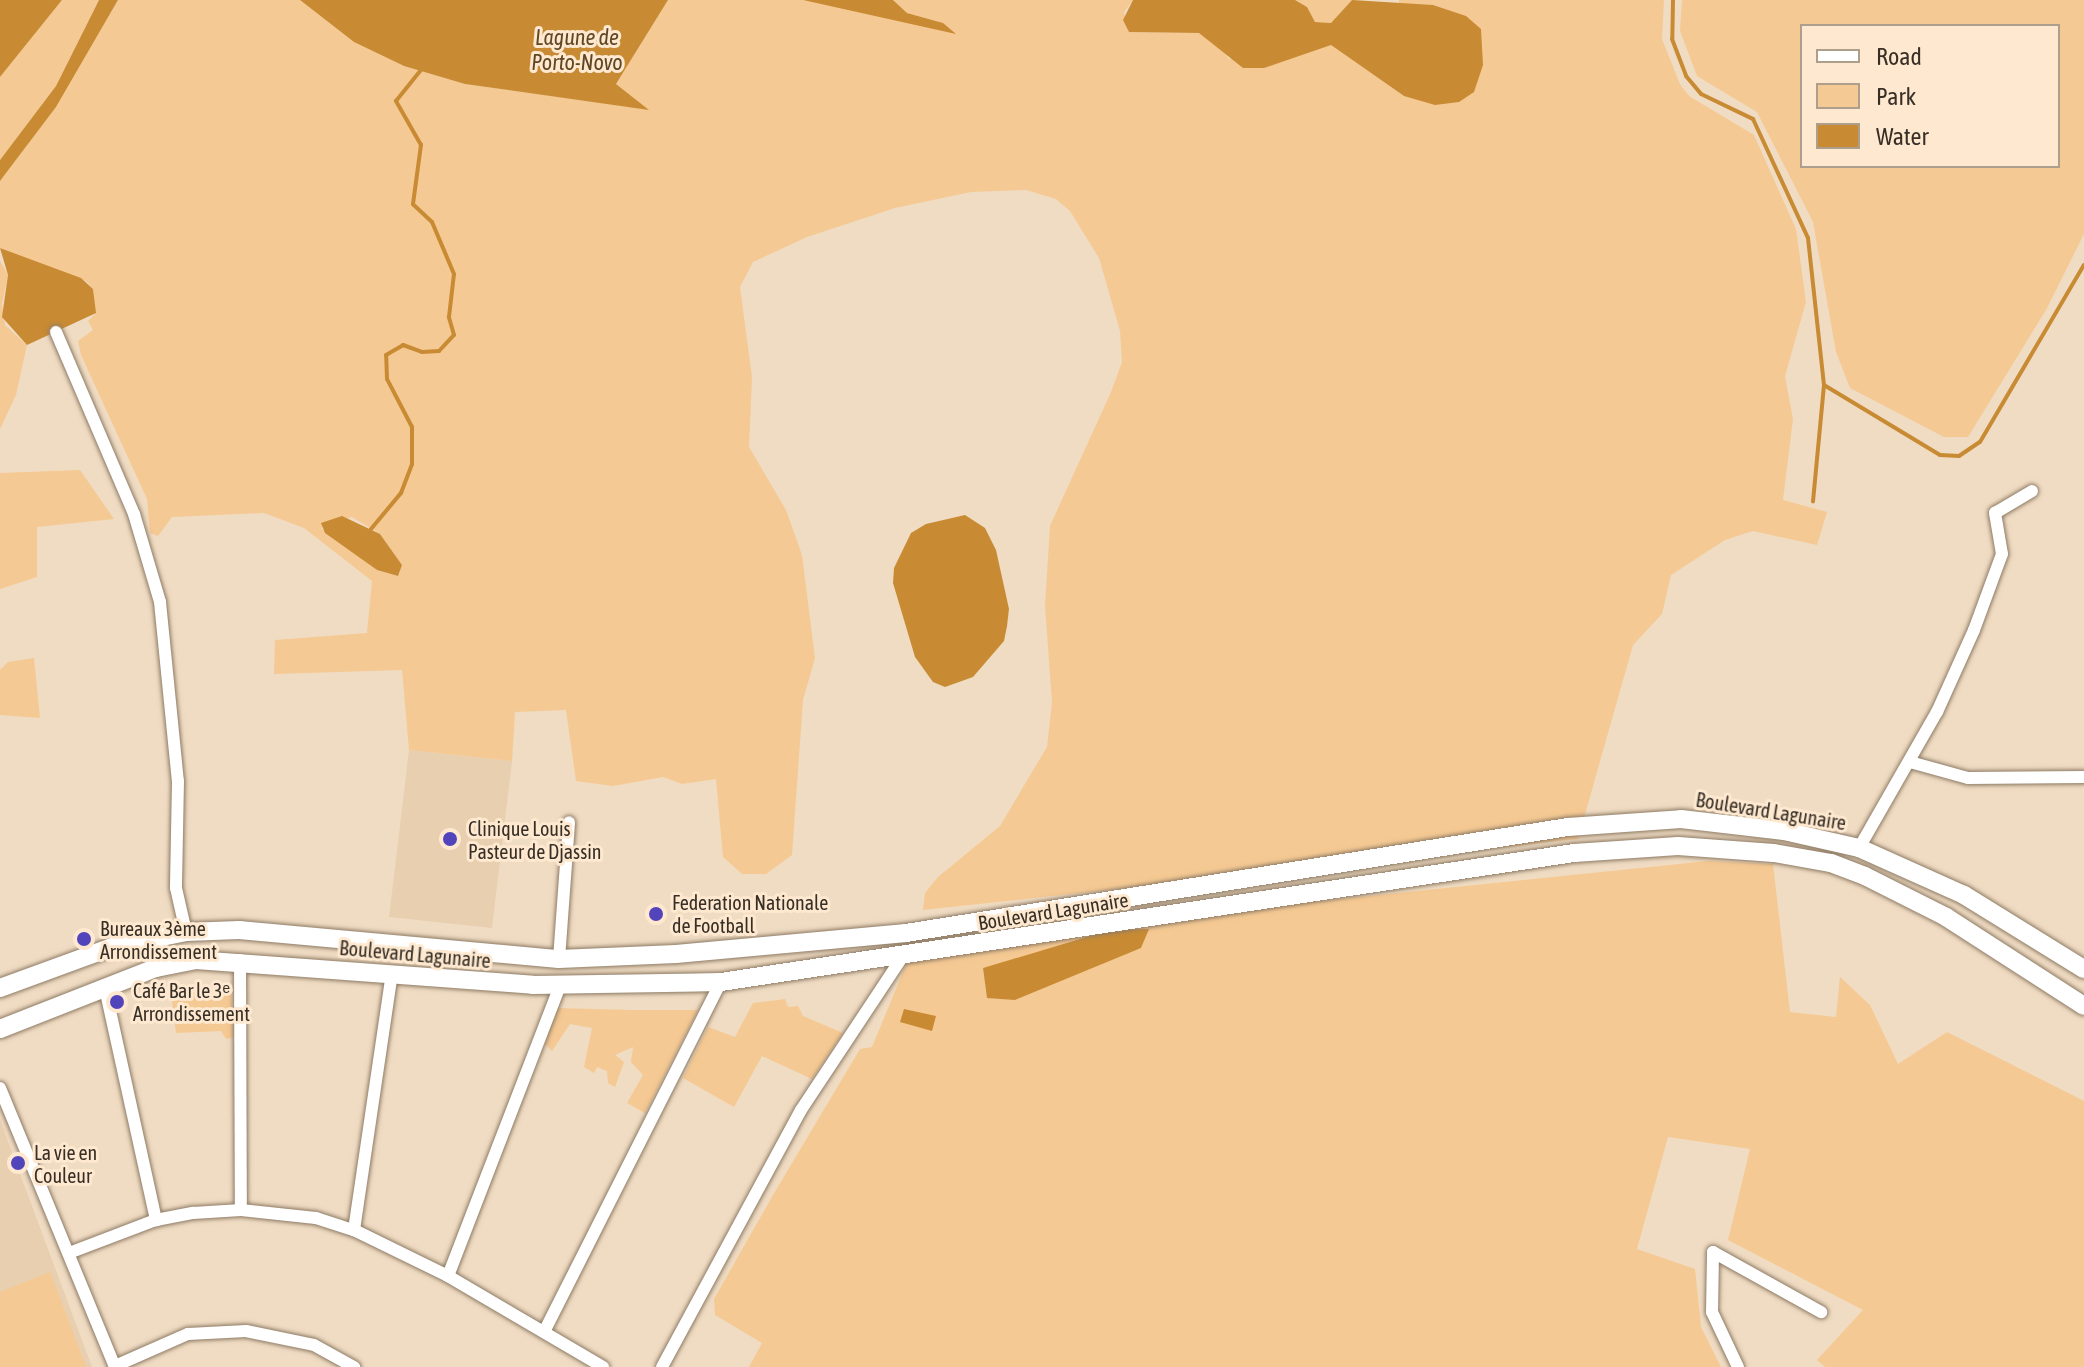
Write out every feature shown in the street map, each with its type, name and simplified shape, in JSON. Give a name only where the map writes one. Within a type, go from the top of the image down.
[{"type":"main road","name":"Boulevard Lagunaire","points":[[0,988],[112,947],[186,932],[239,930],[559,959],[906,933],[1568,827],[1723,821],[1859,848],[1964,895],[2084,969]]},
{"type":"main road","name":"Boulevard Lagunaire","points":[[0,1029],[178,963],[240,960],[560,985],[721,982],[1574,853],[1725,848],[1831,863],[1865,876],[1946,917],[2084,1006]]},
{"type":"street","points":[[56,332],[134,514],[160,602],[178,781],[176,888],[186,932]]},
{"type":"street","points":[[1859,848],[1910,762],[1974,630],[2002,554],[1995,513],[2032,491]]},
{"type":"street","points":[[1910,762],[1968,778],[2084,777]]},
{"type":"street","points":[[559,959],[569,822]]},
{"type":"street","points":[[662,1367],[801,1110],[903,956]]},
{"type":"street","points":[[240,960],[241,1210]]},
{"type":"street","points":[[354,1230],[392,973]]},
{"type":"street","points":[[544,1332],[721,982]]},
{"type":"street","points":[[448,1276],[560,985]]},
{"type":"street","points":[[105,988],[156,1220]]},
{"type":"street","points":[[0,1088],[115,1366],[188,1334],[246,1331],[314,1345],[354,1367]]},
{"type":"street","points":[[69,1253],[156,1220],[241,1210],[316,1218],[354,1230],[448,1276],[603,1367]]},
{"type":"street","points":[[1738,1367],[1712,1312],[1713,1252],[1821,1312]]},
{"type":"shaded area","name":"Clinique Louis Pasteur de Djassin","points":[[409,750],[512,761],[492,928],[389,917]]},
{"type":"shaded area","points":[[0,1120],[92,1367],[0,1367]]},
{"type":"green space","points":[[62,0],[99,0],[56,86],[0,160],[0,77]]},
{"type":"green space","points":[[118,0],[300,0],[354,42],[404,66],[465,84],[647,109],[616,84],[668,0],[803,0],[943,23],[907,13],[893,0],[1133,0],[1124,12],[1129,32],[1199,33],[1217,43],[1229,59],[1294,54],[1331,45],[1404,96],[1399,0],[1664,0],[1662,39],[1680,84],[1689,96],[1754,135],[1796,229],[1806,302],[1785,376],[1793,419],[1783,500],[1827,512],[1817,545],[1753,531],[1725,540],[1671,575],[1662,614],[1633,645],[1578,839],[923,910],[925,893],[938,877],[1000,826],[1047,747],[1052,702],[1045,606],[1050,526],[1122,362],[1120,331],[1099,258],[1070,211],[1056,199],[1026,190],[971,192],[895,208],[807,237],[753,262],[740,287],[752,377],[749,447],[786,510],[802,555],[815,658],[803,700],[792,855],[766,874],[742,874],[723,857],[716,779],[682,784],[663,777],[613,786],[576,781],[566,710],[515,712],[512,761],[409,750],[402,670],[274,674],[275,640],[367,633],[372,581],[304,528],[264,513],[172,517],[158,536],[150,533],[147,499],[81,355],[78,341],[93,330],[88,321],[95,314],[93,289],[86,281],[0,248],[0,181],[56,107]],"holes":[[[352,517],[380,534],[402,565],[398,576],[377,570],[321,528]]]},
{"type":"green space","points":[[1295,0],[1352,0],[1331,23],[1315,22],[1307,7]]},
{"type":"green space","points":[[1682,0],[2084,0],[2084,234],[2046,310],[1968,437],[1944,437],[1850,388],[1836,352],[1813,222],[1757,112],[1697,76],[1680,31]]},
{"type":"green space","points":[[0,261],[8,275],[2,304],[5,325],[27,345],[16,395],[0,429]]},
{"type":"green space","points":[[80,470],[114,519],[37,527],[37,577],[0,589],[0,473]]},
{"type":"green space","points":[[34,658],[40,718],[0,715],[0,670],[8,662]]},
{"type":"green space","points":[[1708,861],[1773,864],[1790,1012],[1836,1017],[1840,977],[1870,1005],[1898,1064],[1947,1032],[2084,1101],[2084,1367],[1825,1367],[1817,1360],[1863,1310],[1728,1240],[1750,1149],[1668,1137],[1637,1249],[1695,1269],[1701,1327],[1721,1367],[749,1367],[762,1343],[715,1315],[714,1299],[860,1049],[872,1047],[915,943]],"holes":[[[1148,929],[1141,948],[987,997],[983,968]]]},
{"type":"green space","points":[[231,989],[234,1037],[226,1039],[221,1031],[176,1033],[171,994]]},
{"type":"green space","points":[[785,999],[788,1007],[798,1006],[803,1016],[843,1033],[812,1079],[762,1056],[734,1107],[683,1078],[708,1027],[735,1037],[753,1003]]},
{"type":"green space","points":[[556,1008],[698,1010],[645,1113],[627,1103],[643,1075],[631,1062],[633,1047],[615,1055],[624,1062],[615,1087],[608,1083],[607,1071],[597,1067],[594,1073],[584,1067],[592,1028],[570,1024],[552,1051],[545,1044]]},
{"type":"green space","points":[[50,1272],[86,1367],[0,1367],[0,1292]]},
{"type":"water","points":[[0,0],[62,0],[0,77]]},
{"type":"water","points":[[99,0],[118,0],[56,107],[0,181],[0,160],[56,86]]},
{"type":"water","name":"Lagune de Porto-Novo","points":[[300,0],[668,0],[616,84],[649,110],[465,84],[404,66],[354,42]]},
{"type":"water","points":[[803,0],[893,0],[907,13],[943,23],[956,34]]},
{"type":"water","points":[[1133,0],[1295,0],[1307,7],[1315,22],[1331,23],[1352,0],[1433,5],[1466,16],[1481,29],[1483,65],[1474,92],[1459,102],[1435,105],[1404,96],[1331,45],[1264,68],[1243,68],[1199,33],[1129,32],[1123,20]]},
{"type":"water","points":[[0,248],[81,278],[93,289],[96,313],[27,345],[2,317],[8,275]]},
{"type":"water","points":[[965,515],[985,528],[996,550],[1009,609],[1004,641],[973,677],[945,687],[933,682],[915,657],[893,583],[894,568],[911,533],[926,524]]},
{"type":"water","points":[[342,516],[380,534],[402,565],[398,576],[377,570],[325,533],[321,523]]},
{"type":"water","points":[[1149,929],[1141,948],[1015,1000],[987,998],[983,968],[1110,930]]},
{"type":"water","points":[[904,1009],[936,1016],[932,1031],[900,1022]]},
{"type":"waterway","points":[[1673,0],[1672,39],[1686,76],[1701,94],[1753,119],[1808,238],[1824,385],[1813,501]]},
{"type":"waterway","points":[[371,529],[401,493],[412,464],[412,427],[387,379],[386,355],[403,345],[422,352],[439,351],[454,335],[449,317],[454,274],[432,222],[413,204],[421,145],[396,101],[424,66]]},
{"type":"waterway","points":[[1824,385],[1940,455],[1959,456],[1980,442],[2084,265]]},
{"type":"place","name":"Clinique Louis Pasteur de Djassin","points":[[450,839]]},
{"type":"place","name":"Federation Nationale de Football","points":[[656,914]]},
{"type":"place","name":"Bureaux 3ème Arrondissement","points":[[84,939]]},
{"type":"place","name":"Café Bar le 3ᵉ Arrondissement","points":[[117,1002]]},
{"type":"place","name":"La vie en Couleur","points":[[18,1163]]}]
